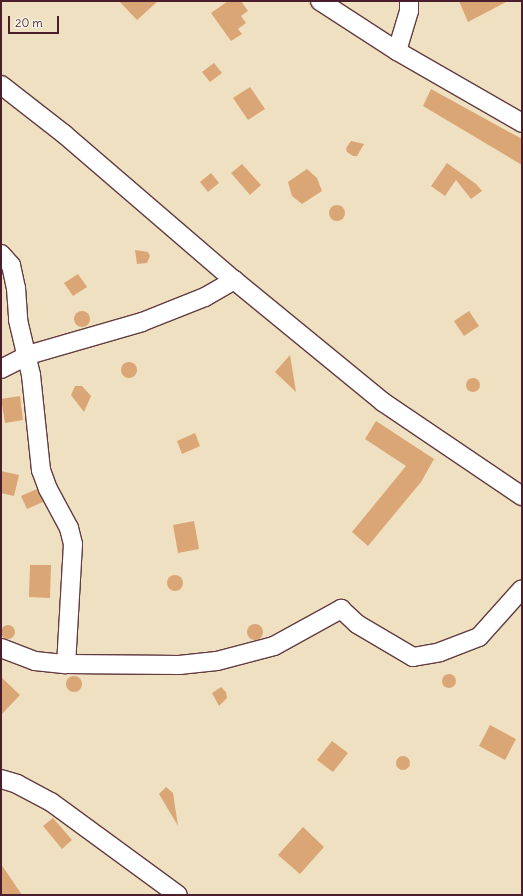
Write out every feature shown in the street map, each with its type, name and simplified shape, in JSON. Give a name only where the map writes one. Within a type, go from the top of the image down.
[{"type":"street","points":[[320,1],[397,51],[522,123]]},
{"type":"street","points":[[397,51],[409,11],[409,1]]},
{"type":"street","points":[[1,86],[64,134],[234,280],[383,402],[522,496]]},
{"type":"street","points":[[1,254],[11,265],[18,320],[28,355],[41,470],[48,489],[69,528],[73,544],[66,664]]},
{"type":"street","points":[[1,369],[28,355],[142,322],[205,298],[234,280]]},
{"type":"street","points":[[1,648],[35,661],[66,664],[179,665],[217,661],[274,646],[341,609],[357,624],[413,657],[440,652],[479,637],[522,589]]},
{"type":"street","points":[[1,779],[17,784],[51,802],[178,895]]},
{"type":"building","points":[[119,1],[158,1],[137,20]]},
{"type":"building","points":[[228,1],[241,1],[248,11],[241,16],[246,23],[238,29],[242,34],[231,41],[211,13]]},
{"type":"building","points":[[459,1],[508,1],[468,22]]},
{"type":"building","points":[[214,63],[222,73],[210,82],[202,72]]},
{"type":"building","points":[[250,87],[265,109],[248,120],[233,98]]},
{"type":"building","points":[[431,89],[522,139],[522,165],[423,106]]},
{"type":"building","points":[[351,141],[364,144],[357,156],[353,156],[347,152],[346,148]]},
{"type":"building","points":[[447,163],[476,184],[482,191],[471,199],[456,180],[445,196],[431,186]]},
{"type":"building","points":[[242,164],[261,185],[250,195],[231,173]]},
{"type":"building","points":[[307,169],[317,178],[322,191],[302,204],[292,196],[288,182]]},
{"type":"building","points":[[211,173],[219,183],[208,192],[200,182]]},
{"type":"building","points":[[337,205],[344,210],[345,213],[340,220],[337,221],[330,216],[329,213],[334,206]]},
{"type":"building","points":[[135,250],[148,252],[150,256],[147,263],[137,264]]},
{"type":"building","points":[[78,274],[87,287],[73,296],[64,283]]},
{"type":"building","points":[[82,311],[89,316],[90,319],[85,326],[82,327],[75,322],[74,319],[79,312]]},
{"type":"building","points":[[469,311],[479,326],[464,336],[454,321]]},
{"type":"building","points":[[290,355],[296,392],[275,372]]},
{"type":"building","points":[[129,362],[136,367],[137,370],[132,377],[129,378],[122,373],[121,370],[126,363]]},
{"type":"building","points":[[473,378],[478,380],[480,385],[478,390],[473,392],[468,390],[466,385],[468,380]]},
{"type":"building","points":[[75,386],[82,386],[91,396],[84,412],[71,395]]},
{"type":"building","points":[[20,396],[23,420],[5,423],[1,399]]},
{"type":"building","points":[[376,421],[434,459],[421,482],[368,546],[352,532],[406,466],[365,439]]},
{"type":"building","points":[[195,433],[200,446],[182,454],[177,441]]},
{"type":"building","points":[[1,471],[19,475],[14,496],[1,493]]},
{"type":"building","points":[[37,489],[43,502],[27,509],[21,496]]},
{"type":"building","points":[[194,521],[199,549],[178,553],[173,525]]},
{"type":"building","points":[[30,565],[51,565],[50,598],[29,597]]},
{"type":"building","points":[[175,575],[182,580],[183,583],[178,590],[175,591],[168,586],[167,583],[172,576]]},
{"type":"building","points":[[255,624],[262,629],[263,632],[258,639],[255,640],[248,635],[247,632],[252,625]]},
{"type":"building","points":[[8,625],[13,627],[15,632],[13,637],[8,639],[3,637],[1,632],[3,627]]},
{"type":"building","points":[[449,674],[454,676],[456,681],[454,686],[449,688],[444,686],[442,681],[444,676]]},
{"type":"building","points":[[74,676],[80,678],[82,684],[80,690],[74,692],[68,690],[66,684],[68,678]]},
{"type":"building","points":[[1,677],[20,695],[1,715]]},
{"type":"building","points":[[221,687],[226,692],[227,698],[219,706],[212,693]]},
{"type":"building","points":[[490,725],[516,739],[505,760],[479,746]]},
{"type":"building","points":[[332,741],[348,753],[333,772],[317,760]]},
{"type":"building","points":[[403,756],[408,758],[410,763],[408,768],[403,770],[398,768],[396,763],[398,758]]},
{"type":"building","points":[[166,787],[173,793],[178,826],[159,794]]},
{"type":"building","points":[[53,818],[72,840],[62,849],[43,826]]},
{"type":"building","points":[[303,827],[324,847],[300,874],[278,855]]},
{"type":"building","points":[[1,864],[22,895],[1,895]]}]
